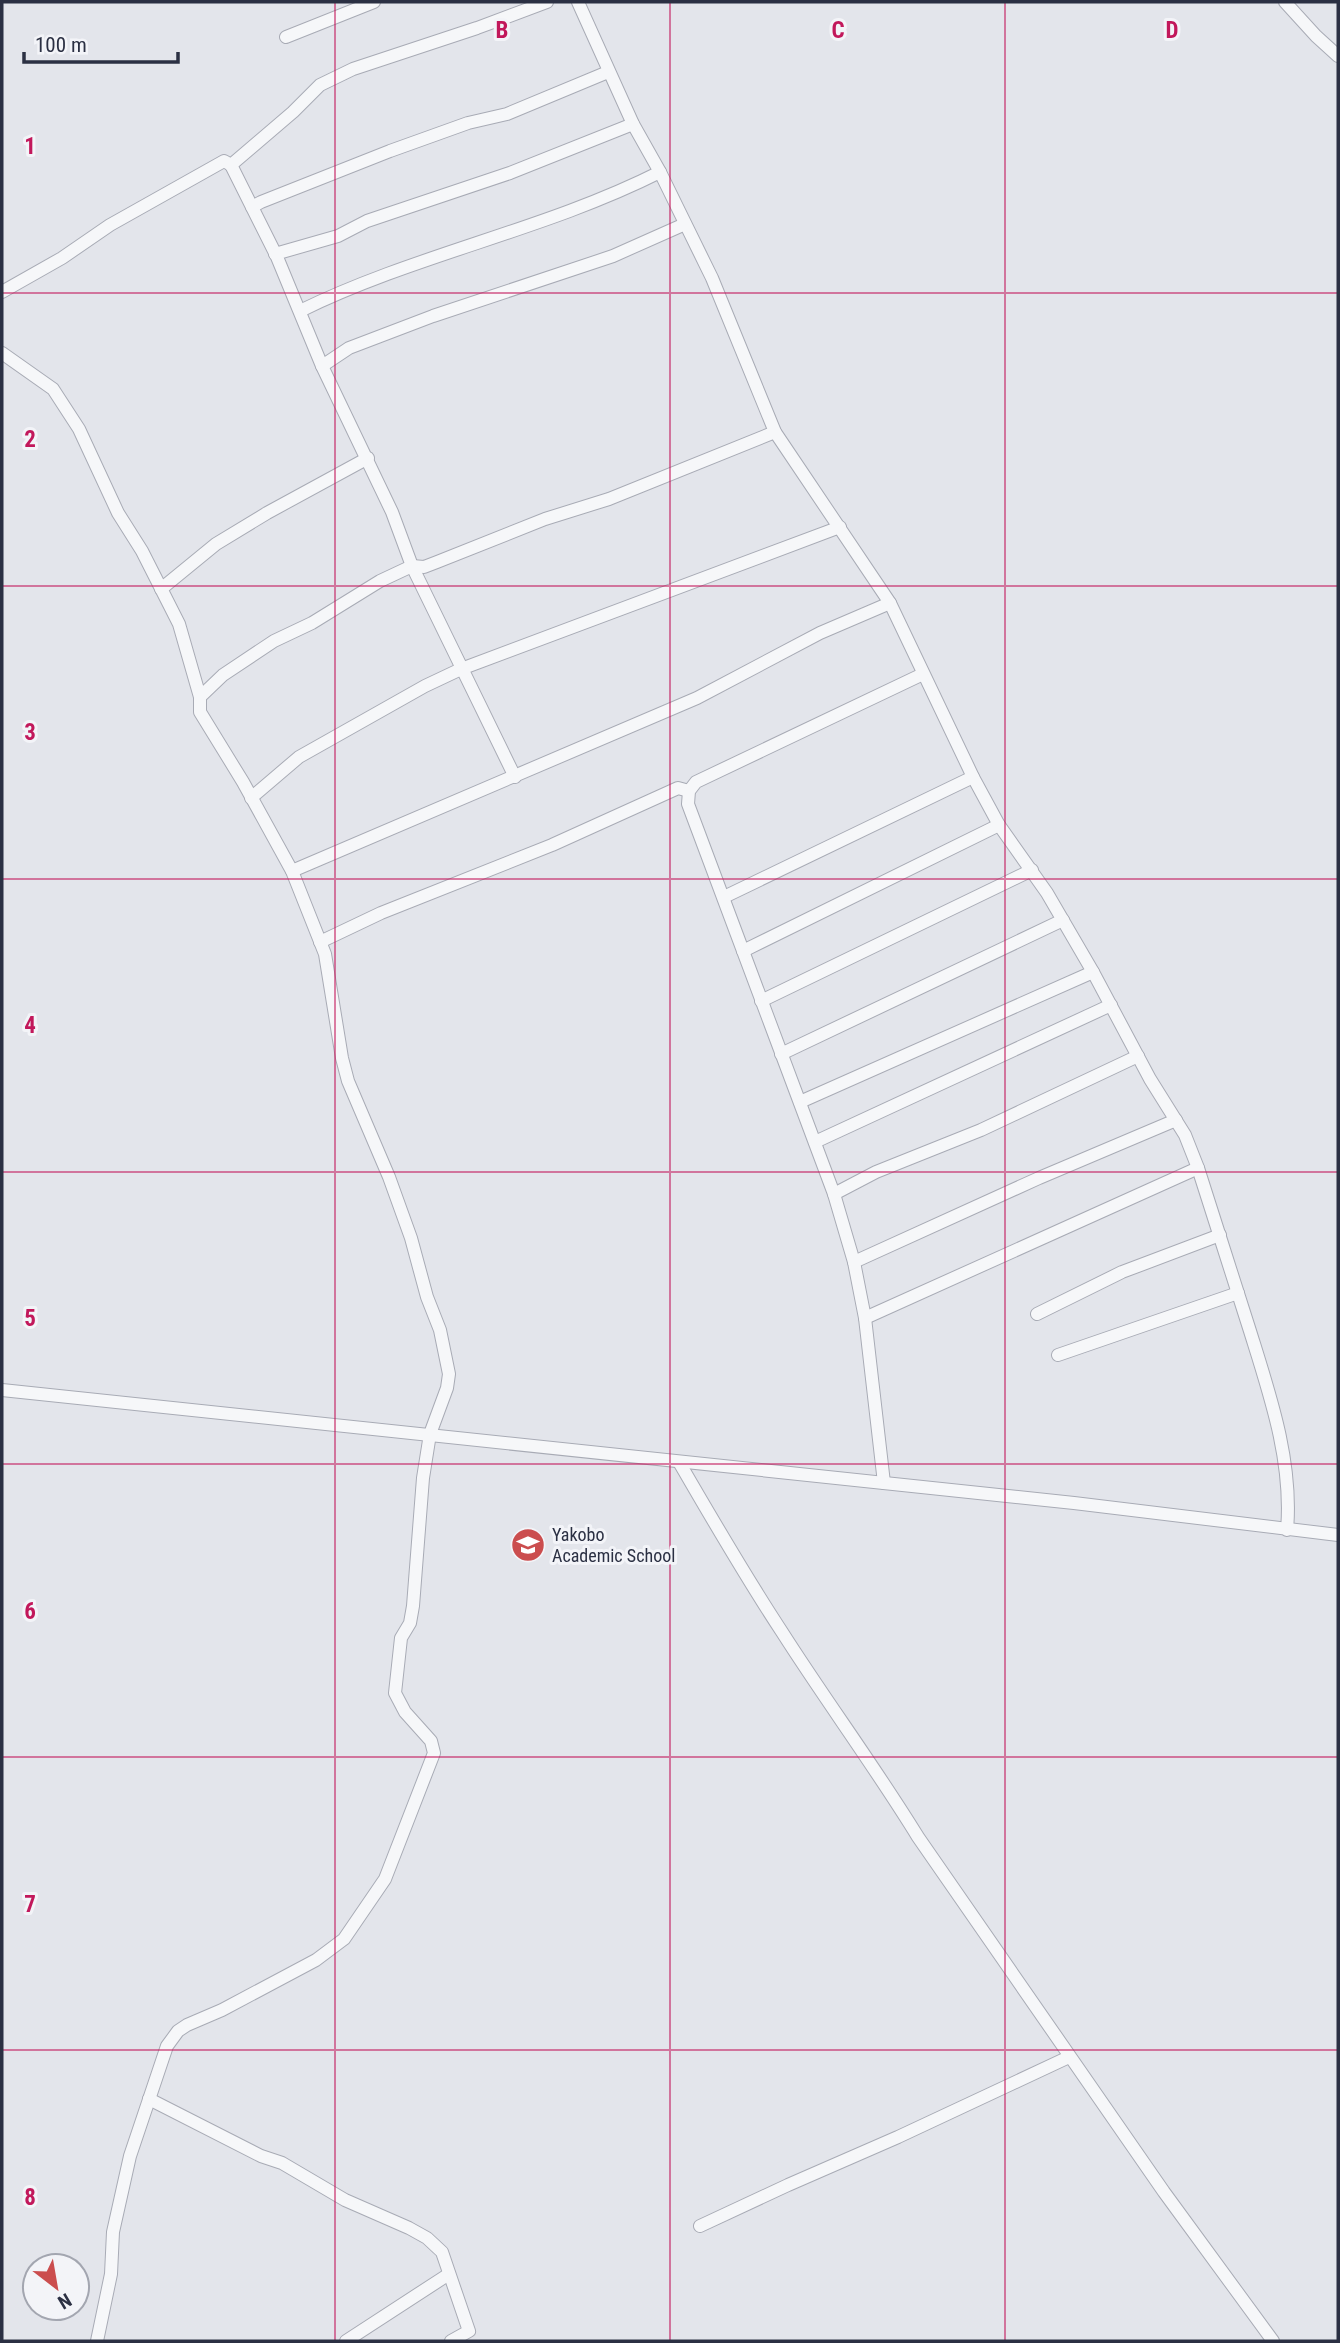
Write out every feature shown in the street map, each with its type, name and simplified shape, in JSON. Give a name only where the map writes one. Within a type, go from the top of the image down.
[{"type":"street","points":[[286,37],[374,2]]},
{"type":"street","points":[[231,165],[320,85],[353,69],[547,2]]},
{"type":"street","points":[[578,2],[633,124],[660,172],[712,278],[775,432],[890,603],[973,778],[999,825],[1032,870],[1063,920],[1185,1135],[1220,1235],[1267,1387],[1283,1450],[1287,1530]]},
{"type":"street","points":[[1285,2],[1338,56]]},
{"type":"street","points":[[252,207],[390,151],[468,123],[507,114],[608,72]]},
{"type":"street","points":[[275,254],[338,236],[367,221],[510,173],[633,124]]},
{"type":"street","points":[[2,292],[62,258],[110,225],[224,161],[231,165],[275,254],[322,366],[368,458],[412,566],[515,777]]},
{"type":"street","points":[[300,311],[339,292],[627,189],[660,172]]},
{"type":"street","points":[[322,366],[349,348],[433,316],[613,256],[685,224]]},
{"type":"street","points":[[2,353],[58,395],[79,429],[113,502],[179,624],[200,697],[200,712],[292,871],[325,954],[337,1036],[345,1069],[411,1238],[427,1297],[440,1330],[449,1374],[447,1388],[430,1434],[423,1478],[414,1606],[410,1623],[401,1638],[395,1693],[405,1712],[431,1741],[434,1753],[385,1879],[344,1939],[295,1972],[187,2025],[178,2031],[167,2046],[130,2156],[116,2217],[111,2274],[97,2341]]},
{"type":"street","points":[[200,697],[223,675],[274,641],[312,623],[380,581],[412,566],[424,567],[545,519],[610,499],[775,432]]},
{"type":"street","points":[[161,589],[216,544],[368,458]]},
{"type":"street","points":[[251,798],[299,757],[425,686],[461,669],[840,527]]},
{"type":"street","points":[[292,871],[697,698],[820,633],[890,603]]},
{"type":"street","points":[[884,1483],[866,1318],[854,1262],[834,1194],[688,804],[689,791],[696,782],[923,674]]},
{"type":"street","points":[[724,897],[973,778]]},
{"type":"street","points":[[320,942],[440,889],[552,845],[678,788],[689,791]]},
{"type":"street","points":[[743,951],[999,825]]},
{"type":"street","points":[[761,1000],[1032,870]]},
{"type":"street","points":[[781,1054],[1063,920]]},
{"type":"street","points":[[800,1102],[1093,972]]},
{"type":"street","points":[[815,1142],[1111,1005]]},
{"type":"street","points":[[834,1194],[876,1172],[981,1130],[1138,1056]]},
{"type":"street","points":[[854,1262],[1039,1178],[1176,1120]]},
{"type":"street","points":[[866,1318],[1198,1168]]},
{"type":"street","points":[[1037,1314],[1122,1272],[1220,1235]]},
{"type":"street","points":[[1058,1355],[1238,1293]]},
{"type":"street","points":[[2,1390],[1074,1503],[1338,1535]]},
{"type":"street","points":[[679,1462],[729,1550],[918,1837],[1069,2057],[1273,2341]]},
{"type":"street","points":[[700,2226],[1069,2057]]},
{"type":"street","points":[[149,2099],[261,2156],[282,2163],[345,2200],[426,2238],[442,2252],[469,2331],[452,2341]]},
{"type":"street","points":[[345,2341],[449,2274]]},
{"type":"place","name":"Yakobo Academic School","points":[[528,1545]]}]
